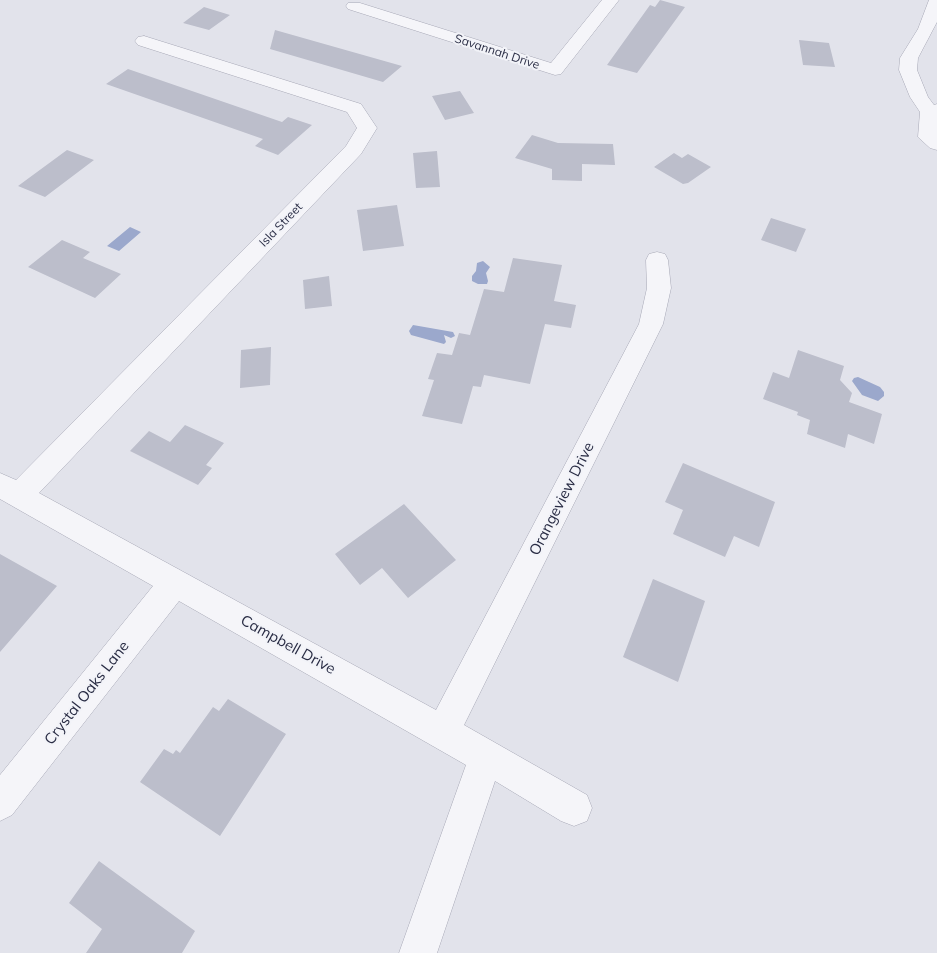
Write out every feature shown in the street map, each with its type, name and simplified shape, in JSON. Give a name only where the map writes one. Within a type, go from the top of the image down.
[{"type":"street","name":"Savannah Drive","points":[[354,6],[555,70],[611,0]]},
{"type":"street","points":[[937,0],[919,43],[909,58],[908,70],[919,97],[933,111],[928,137],[937,144]]},
{"type":"street","name":"Isla Street","points":[[9,490],[354,150],[367,128],[354,108],[144,41]]},
{"type":"street","name":"Orangeview Drive","points":[[443,732],[651,324],[659,288],[657,260]]},
{"type":"street","name":"Campbell Drive","points":[[9,490],[443,732],[574,808]]},
{"type":"street","name":"Crystal Oaks Lane","points":[[0,803],[175,582]]},
{"type":"street","points":[[418,953],[486,757]]},
{"type":"water","points":[[130,227],[141,232],[119,251],[107,246]]},
{"type":"water","points":[[483,261],[490,267],[486,273],[488,281],[487,284],[478,284],[472,281],[472,276],[476,271],[477,263]]},
{"type":"water","points":[[413,325],[453,332],[455,336],[451,338],[444,335],[446,342],[444,344],[411,335],[409,331]]},
{"type":"water","points":[[858,377],[880,387],[884,392],[884,396],[878,401],[862,395],[852,381]]},
{"type":"building","points":[[660,0],[685,7],[637,73],[607,65],[650,5],[655,7]]},
{"type":"building","points":[[204,7],[230,15],[209,30],[183,23]]},
{"type":"building","points":[[275,30],[402,66],[383,82],[270,49]]},
{"type":"building","points":[[799,40],[829,43],[835,67],[803,65]]},
{"type":"building","points":[[128,69],[282,122],[288,117],[312,125],[278,155],[255,146],[263,139],[106,84]]},
{"type":"building","points":[[460,91],[474,113],[445,120],[432,96]]},
{"type":"building","points":[[532,135],[558,143],[613,144],[615,165],[582,164],[582,181],[552,180],[552,169],[515,158]]},
{"type":"building","points":[[67,150],[94,160],[45,197],[18,186]]},
{"type":"building","points":[[437,151],[440,187],[416,188],[413,153]]},
{"type":"building","points":[[674,153],[682,158],[688,154],[711,167],[688,183],[683,184],[654,167]]},
{"type":"building","points":[[397,205],[404,246],[363,251],[357,210]]},
{"type":"building","points":[[771,218],[806,229],[796,252],[761,240]]},
{"type":"building","points":[[62,240],[90,252],[83,258],[121,274],[95,298],[28,267]]},
{"type":"building","points":[[513,258],[562,265],[554,301],[576,305],[571,328],[545,324],[530,384],[484,375],[481,387],[473,386],[462,424],[422,416],[434,380],[428,379],[437,353],[452,355],[459,333],[470,335],[484,289],[504,292]]},
{"type":"building","points":[[329,276],[332,306],[305,309],[303,280]]},
{"type":"building","points":[[271,347],[270,385],[240,388],[241,350]]},
{"type":"building","points":[[798,350],[844,366],[840,380],[852,393],[849,402],[882,414],[874,444],[848,434],[845,448],[807,434],[810,420],[797,415],[798,412],[763,399],[773,372],[789,378]]},
{"type":"building","points":[[185,425],[224,443],[206,465],[212,468],[198,485],[130,451],[149,431],[170,442]]},
{"type":"building","points":[[683,463],[775,502],[759,547],[734,536],[725,557],[673,534],[683,510],[665,502]]},
{"type":"building","points":[[404,504],[456,560],[408,598],[382,568],[360,585],[335,554]]},
{"type":"building","points":[[0,554],[57,586],[0,652]]},
{"type":"building","points":[[653,579],[705,601],[678,682],[623,657]]},
{"type":"building","points":[[228,699],[286,734],[220,836],[140,782],[164,749],[173,754],[176,750],[180,753],[213,707],[219,711]]},
{"type":"building","points":[[99,861],[195,931],[182,953],[86,953],[102,929],[69,903]]}]
